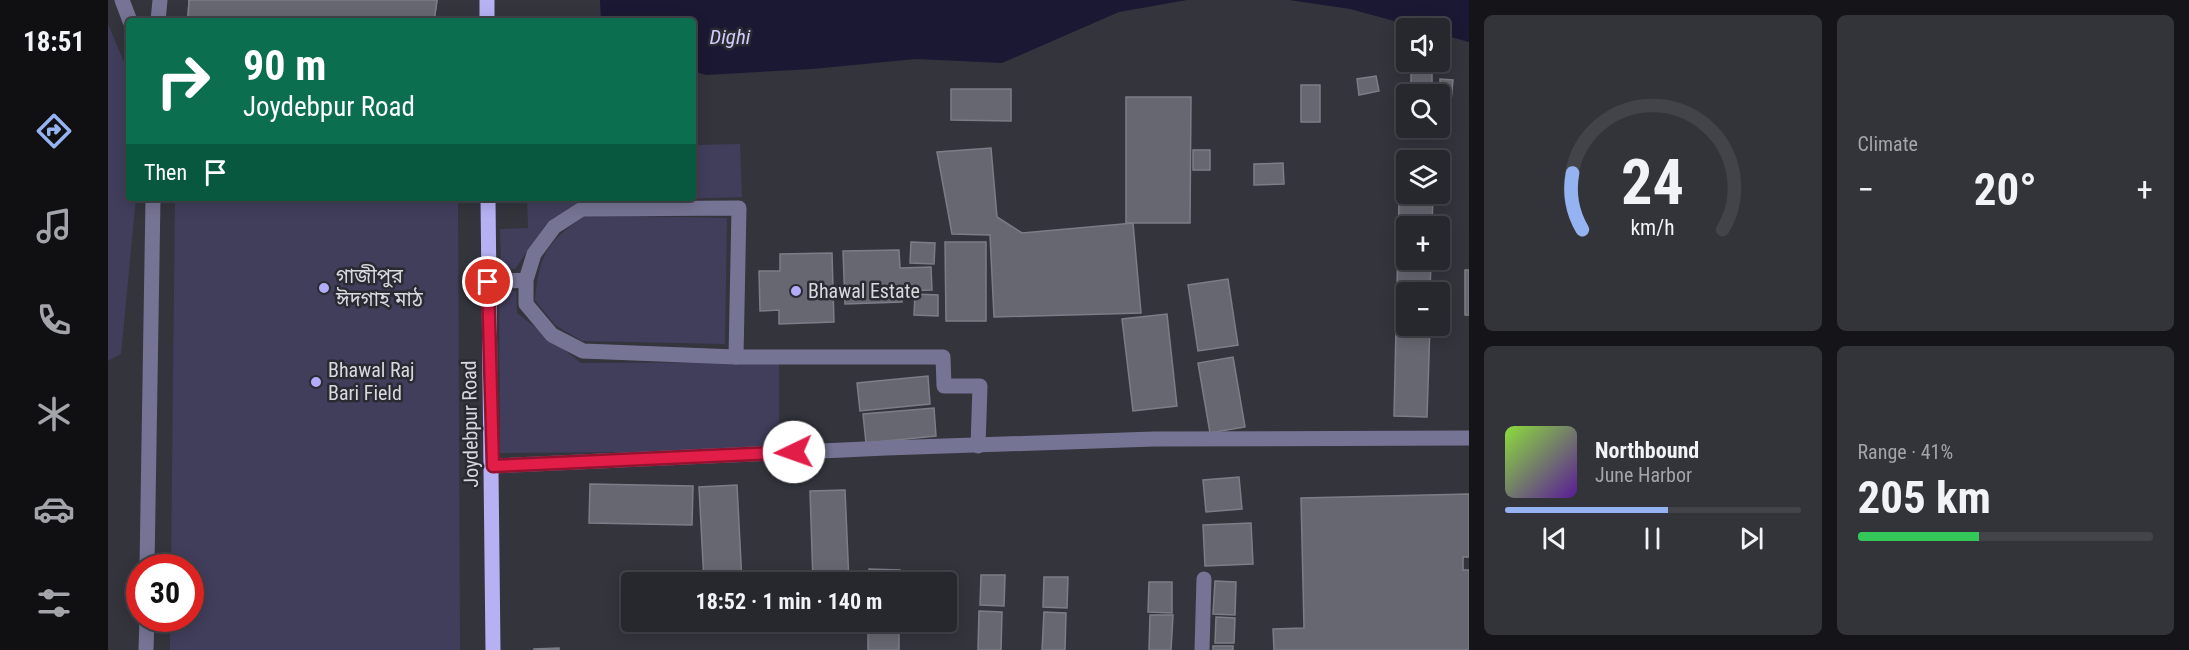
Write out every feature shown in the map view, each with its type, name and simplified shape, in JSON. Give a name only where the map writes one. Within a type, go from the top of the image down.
[{"type":"main road","points":[[487,0],[487,18]]},
{"type":"main road","name":"Joydebpur Road","points":[[488,201],[493,466],[493,650]]},
{"type":"street","points":[[122,0],[129,18]]},
{"type":"street","points":[[158,18],[160,0]]},
{"type":"street","points":[[147,554],[153,201]]},
{"type":"street","points":[[736,357],[739,208],[582,209],[554,227],[534,254],[526,280],[526,304],[552,335],[583,351],[736,357],[943,357],[944,386],[980,386],[978,446]]},
{"type":"street","points":[[488,282],[526,280]]},
{"type":"street","points":[[493,466],[1154,439],[1469,438]]},
{"type":"street","points":[[1202,650],[1204,579]]},
{"type":"street","points":[[146,650],[147,632]]},
{"type":"shaded area","points":[[108,24],[126,67],[126,201],[136,201],[121,354],[108,361]]},
{"type":"shaded area","points":[[696,110],[698,145],[740,144],[742,197],[696,198]]},
{"type":"shaded area","name":"Bhawal Raj Bari Field","points":[[175,201],[458,201],[460,650],[170,650],[170,632],[204,632],[204,554],[171,554]]},
{"type":"shaded area","points":[[527,201],[615,201],[583,202],[546,224],[515,269],[501,269],[500,229],[528,228]]},
{"type":"shaded area","points":[[587,215],[727,218],[725,344],[582,341],[555,325],[535,300],[539,271],[554,241]]},
{"type":"shaded area","points":[[499,291],[516,291],[517,313],[581,363],[779,362],[779,451],[500,453]]},
{"type":"water","name":"Dighi","points":[[600,0],[1187,0],[1119,12],[1002,63],[916,59],[812,69],[706,75],[696,72],[696,18],[601,18]]},
{"type":"water","points":[[1289,0],[1469,0],[1469,42],[1450,37],[1450,18],[1396,18],[1396,21],[1350,9]]},
{"type":"building","points":[[189,0],[437,0],[434,18],[188,18]]},
{"type":"building","points":[[189,0],[222,0],[221,18],[188,18]]},
{"type":"building","points":[[189,0],[437,0],[434,18],[188,18]]},
{"type":"building","points":[[1411,72],[1432,72],[1432,84],[1411,84]]},
{"type":"building","points":[[1376,76],[1379,91],[1359,95],[1357,79]]},
{"type":"building","points":[[1440,79],[1453,80],[1451,101],[1450,84],[1440,84]]},
{"type":"building","points":[[1301,85],[1320,85],[1320,122],[1301,122]]},
{"type":"building","points":[[951,89],[1011,89],[1011,121],[951,120]]},
{"type":"building","points":[[1126,97],[1191,97],[1190,223],[1126,223]]},
{"type":"building","points":[[991,148],[997,217],[1022,233],[1133,223],[1141,313],[994,317],[990,235],[952,234],[937,152]]},
{"type":"building","points":[[1193,150],[1210,150],[1210,170],[1193,170]]},
{"type":"building","points":[[1283,163],[1284,184],[1254,185],[1254,164]]},
{"type":"building","points":[[1399,204],[1433,204],[1432,216],[1399,216]]},
{"type":"building","points":[[911,242],[935,243],[934,264],[910,263]]},
{"type":"building","points":[[945,242],[986,242],[986,321],[946,321]]},
{"type":"building","points":[[899,250],[900,268],[931,267],[932,290],[902,291],[902,302],[845,304],[843,251]]},
{"type":"building","name":"Bhawal Estate","points":[[832,253],[834,322],[779,324],[779,310],[760,311],[759,271],[780,271],[780,254]]},
{"type":"building","points":[[1397,270],[1431,270],[1430,282],[1397,282]]},
{"type":"building","points":[[1465,270],[1469,270],[1469,315],[1465,315]]},
{"type":"building","points":[[1228,279],[1238,345],[1198,351],[1188,285]]},
{"type":"building","points":[[915,294],[938,295],[938,316],[914,315]]},
{"type":"building","points":[[1167,314],[1177,406],[1133,411],[1122,319]]},
{"type":"building","points":[[1396,330],[1396,336],[1430,336],[1427,417],[1394,416]]},
{"type":"building","points":[[1233,357],[1245,427],[1210,433],[1198,363]]},
{"type":"building","points":[[928,376],[930,404],[860,411],[857,383]]},
{"type":"building","points":[[934,408],[936,436],[866,443],[863,414]]},
{"type":"building","points":[[1239,477],[1242,509],[1206,512],[1203,480]]},
{"type":"building","points":[[590,484],[693,486],[692,525],[589,523]]},
{"type":"building","points":[[737,485],[741,572],[703,572],[699,487]]},
{"type":"building","points":[[845,490],[849,572],[813,572],[810,491]]},
{"type":"building","points":[[1469,494],[1469,557],[1463,557],[1463,570],[1469,570],[1469,650],[1274,650],[1273,629],[1304,628],[1301,498]]},
{"type":"building","points":[[1251,523],[1253,564],[1205,566],[1203,525]]},
{"type":"building","points":[[869,569],[900,570],[900,572],[869,572]]},
{"type":"building","points":[[981,575],[1005,575],[1004,606],[980,605]]},
{"type":"building","points":[[1044,577],[1068,577],[1067,608],[1043,607]]},
{"type":"building","points":[[1215,581],[1236,582],[1235,615],[1213,614]]},
{"type":"building","points":[[1149,582],[1172,582],[1172,613],[1148,612]]},
{"type":"building","points":[[979,611],[1002,612],[1001,650],[978,650]]},
{"type":"building","points":[[1044,612],[1066,613],[1065,650],[1042,650]]},
{"type":"building","points":[[1150,615],[1173,615],[1171,650],[1149,650]]},
{"type":"building","points":[[1216,617],[1235,618],[1234,643],[1215,643]]},
{"type":"building","points":[[868,632],[899,632],[899,650],[868,650]]},
{"type":"building","points":[[1213,646],[1233,646],[1233,650],[1213,650]]},
{"type":"building","points":[[559,648],[559,650],[534,650],[534,649]]},
{"type":"place","name":"গাজীপুর ঈদগাহ মাঠ","points":[[324,288]]},
{"type":"place","name":"Bhawal Estate","points":[[796,291]]},
{"type":"place","name":"Bhawal Raj Bari Field","points":[[316,382]]},
{"type":"route","points":[[488,282],[493,466],[794,452]]}]
